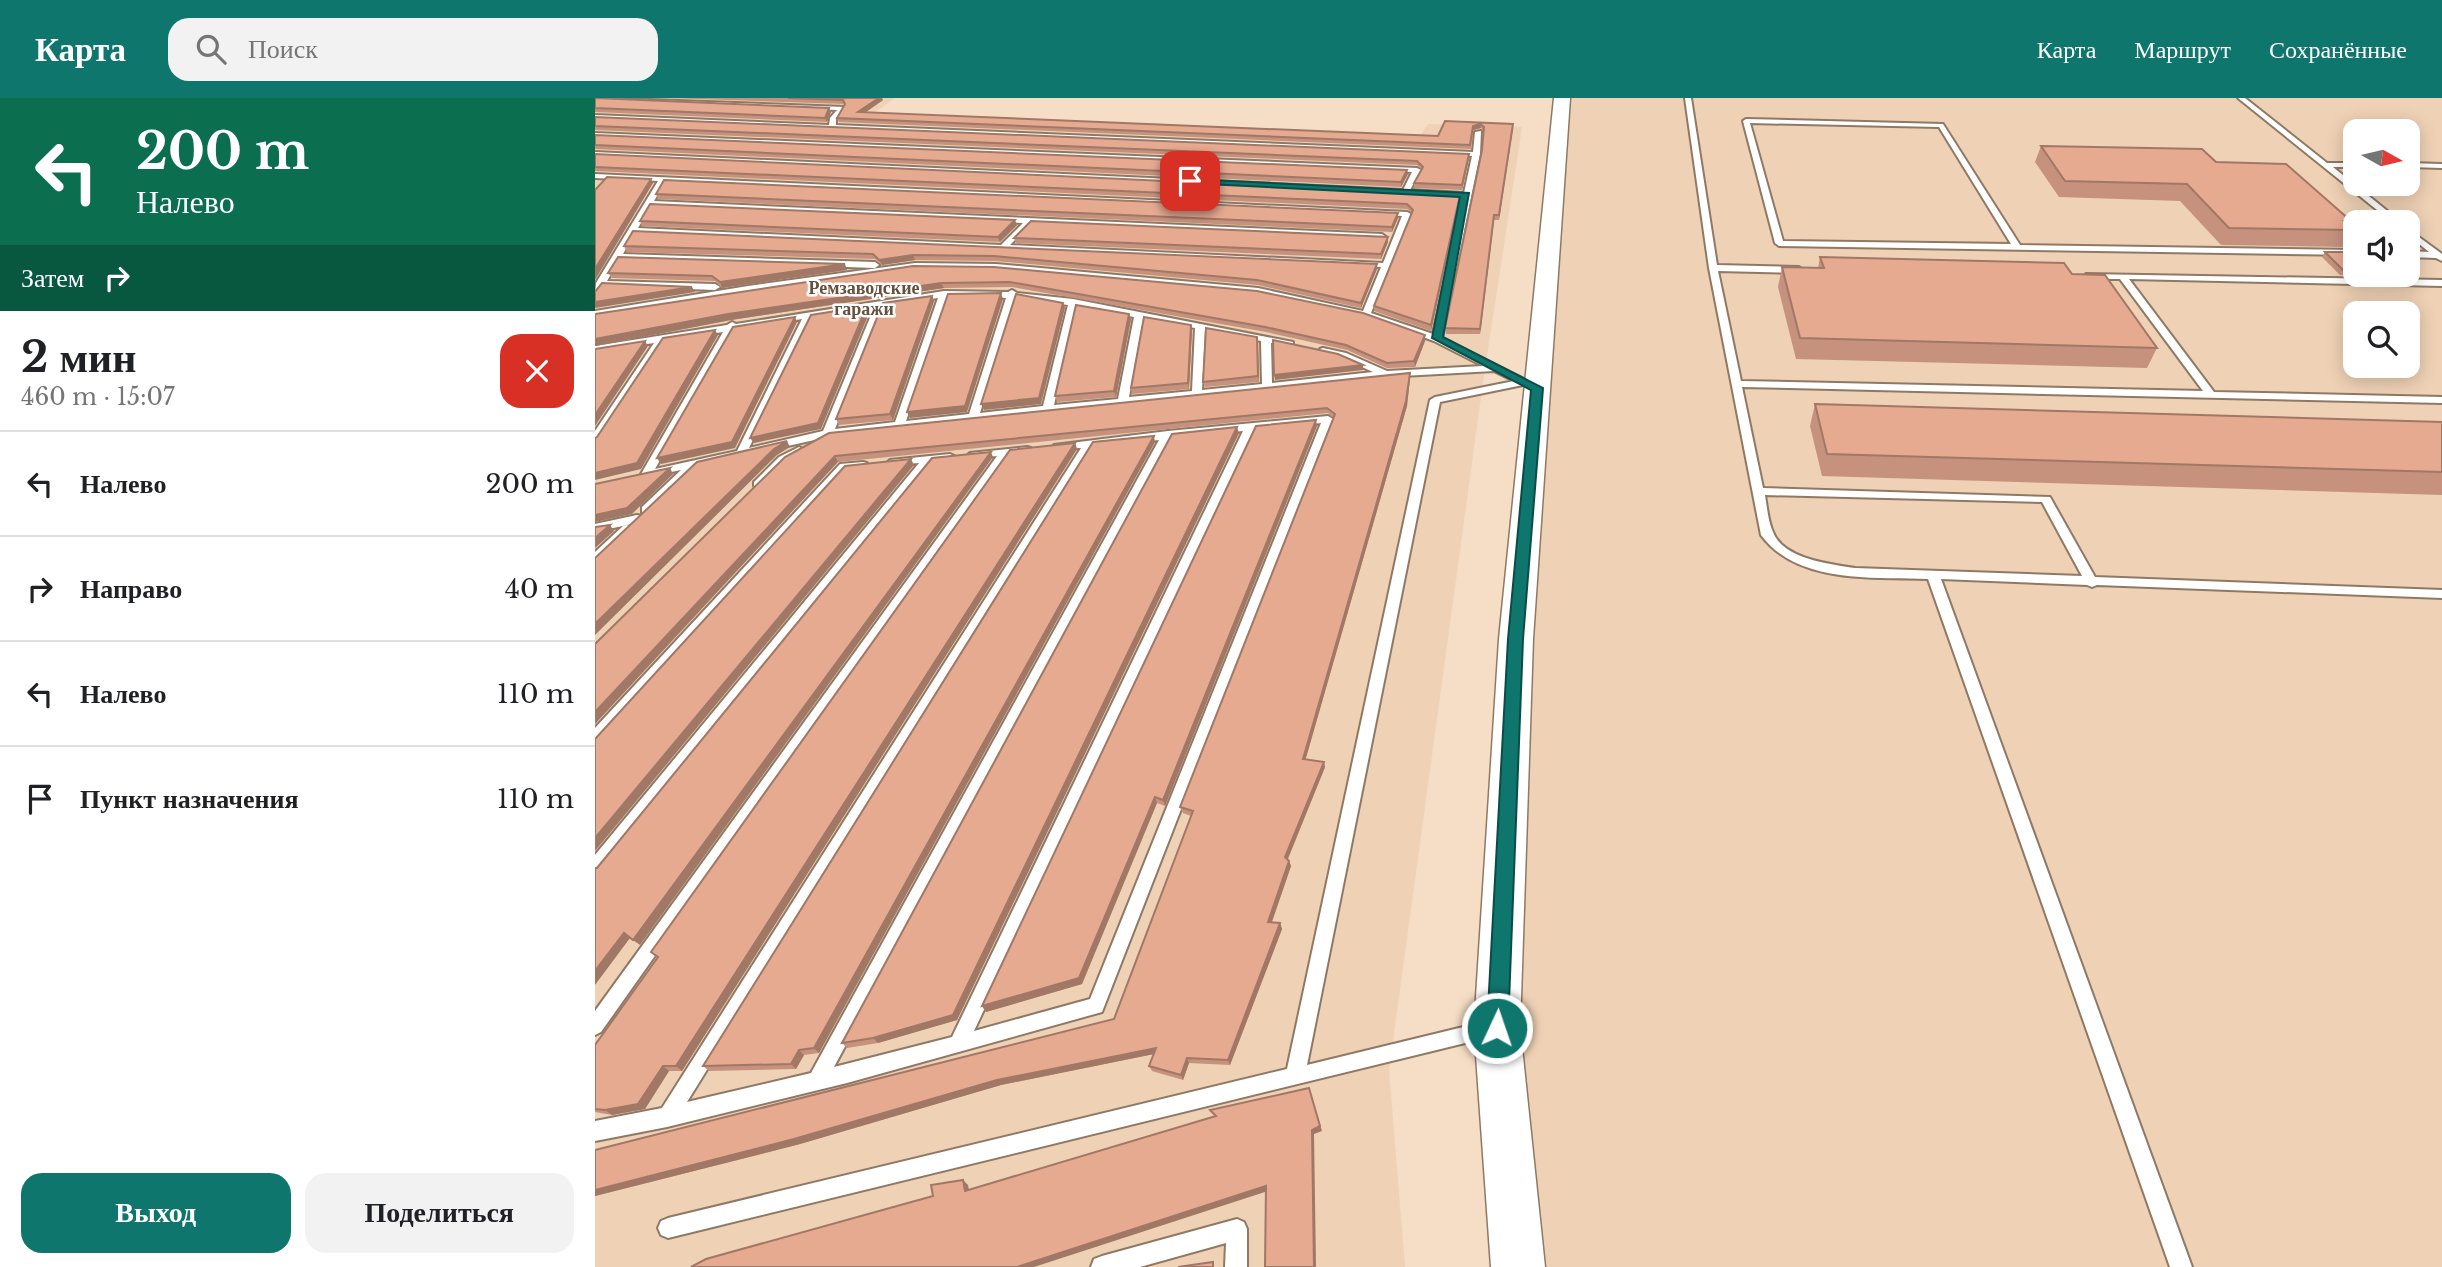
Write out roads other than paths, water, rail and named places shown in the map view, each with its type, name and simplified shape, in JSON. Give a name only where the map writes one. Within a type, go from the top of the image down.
[{"type":"street","points":[[1518,1267],[1497,1028],[1530,385],[1562,98]]},
{"type":"lane","points":[[595,98],[843,108],[833,118],[832,127]]},
{"type":"lane","points":[[1688,98],[1713,268],[1767,535],[1776,548],[1804,564],[1855,572],[1934,578],[2442,594]]},
{"type":"lane","points":[[2241,98],[2382,210]]},
{"type":"lane","points":[[595,117],[1476,154]]},
{"type":"lane","points":[[2017,247],[1941,125],[1746,121],[1779,243],[2343,253]]},
{"type":"lane","points":[[1437,338],[1479,132]]},
{"type":"lane","points":[[595,135],[1417,170],[1406,191]]},
{"type":"lane","points":[[595,154],[1465,195]]},
{"type":"lane","points":[[2325,165],[2343,165]]},
{"type":"lane","points":[[2420,165],[2442,166]]},
{"type":"lane","points":[[595,176],[1407,214],[1366,314]]},
{"type":"lane","points":[[601,185],[606,177]]},
{"type":"lane","points":[[595,293],[663,179]]},
{"type":"lane","points":[[647,203],[1398,238]]},
{"type":"lane","points":[[996,267],[1009,246],[1031,220]]},
{"type":"lane","points":[[632,230],[1385,265]]},
{"type":"lane","points":[[2420,240],[2440,256]]},
{"type":"lane","points":[[2420,255],[2440,256]]},
{"type":"lane","points":[[616,256],[996,267],[1258,290],[1366,314],[1437,338],[1530,385]]},
{"type":"lane","points":[[595,314],[915,266]]},
{"type":"lane","points":[[1713,268],[1808,270]]},
{"type":"lane","points":[[2082,276],[2442,283]]},
{"type":"lane","points":[[2123,277],[2211,395]]},
{"type":"lane","points":[[600,283],[748,289]]},
{"type":"lane","points":[[900,423],[944,293]]},
{"type":"lane","points":[[595,349],[944,293],[1012,293],[1073,302],[1304,347]]},
{"type":"lane","points":[[974,415],[1012,293]]},
{"type":"lane","points":[[1048,408],[1073,302]]},
{"type":"lane","points":[[746,497],[783,459],[827,434],[880,304]]},
{"type":"lane","points":[[743,451],[809,315]]},
{"type":"lane","points":[[1123,402],[1139,316]]},
{"type":"lane","points":[[647,474],[732,325]]},
{"type":"lane","points":[[1197,393],[1200,325]]},
{"type":"lane","points":[[595,439],[663,337]]},
{"type":"lane","points":[[1266,338],[1267,387]]},
{"type":"lane","points":[[1317,350],[1343,355],[1384,374]]},
{"type":"lane","points":[[634,477],[743,451],[900,423],[1384,374],[1495,367]]},
{"type":"lane","points":[[1736,384],[2442,400]]},
{"type":"lane","points":[[1295,1075],[1435,400],[1530,385]]},
{"type":"lane","points":[[595,738],[844,466],[1088,445],[1168,434],[1328,419],[1096,1006],[958,1044],[667,1117],[595,1131]]},
{"type":"lane","points":[[958,1044],[1251,426]]},
{"type":"lane","points":[[818,1078],[1168,434]]},
{"type":"lane","points":[[667,1117],[1088,445]]},
{"type":"lane","points":[[595,1026],[1006,452]]},
{"type":"lane","points":[[595,867],[929,458]]},
{"type":"lane","points":[[595,559],[696,462]]},
{"type":"lane","points":[[1758,491],[2046,499],[2092,583]]},
{"type":"lane","points":[[595,528],[637,519]]},
{"type":"lane","points":[[1934,578],[2181,1267]]},
{"type":"lane","points":[[668,1228],[1497,1028]]},
{"type":"lane","points":[[1101,1267],[1237,1229],[1236,1267]]},
{"type":"district","name":"Ремзаводские гаражи","points":[[864,298]]}]
